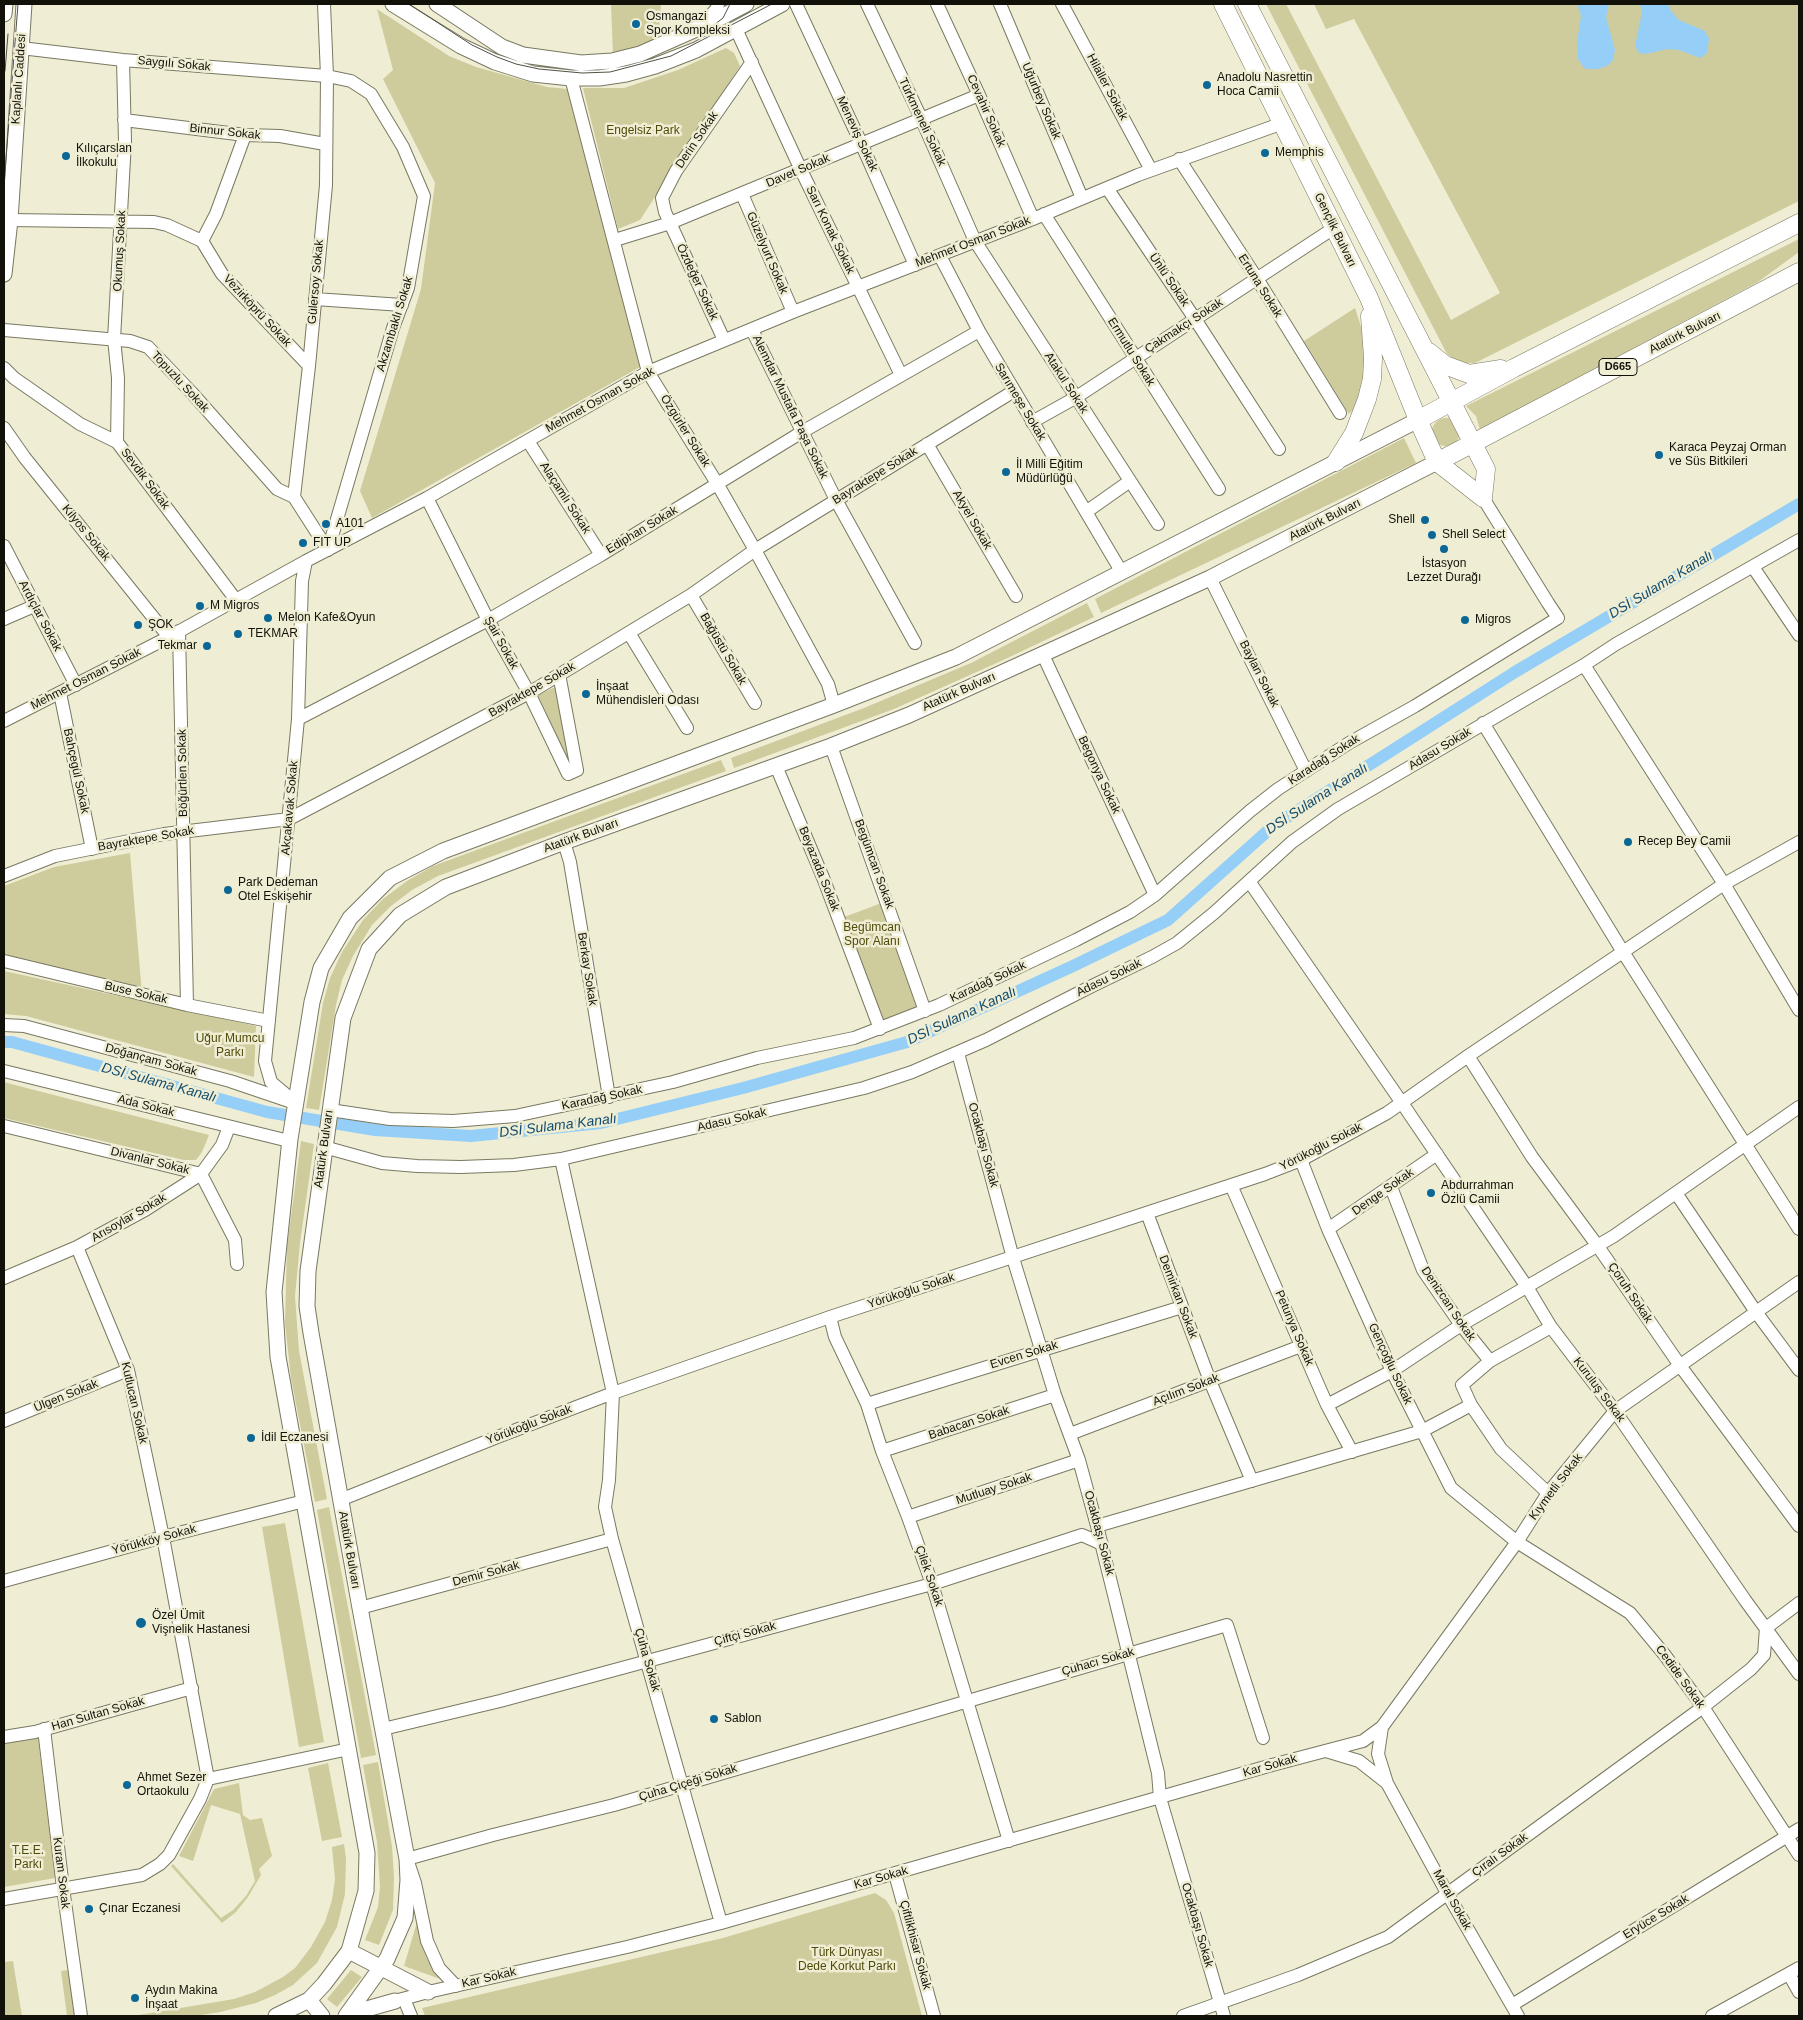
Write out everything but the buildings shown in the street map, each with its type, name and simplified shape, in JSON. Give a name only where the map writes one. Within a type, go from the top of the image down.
[{"type":"highway","name":"Gençlik Bulvarı","points":[[1223,4],[1369,298],[1437,462]]},
{"type":"highway","name":"Gençlik Bulvarı","points":[[1247,4],[1486,469],[1483,498]]},
{"type":"highway","points":[[1418,420],[1514,368],[1799,223]]},
{"type":"highway","points":[[1775,286],[1799,263]]},
{"type":"highway","name":"Atatürk Bulvarı","points":[[1437,462],[1799,272]]},
{"type":"highway","points":[[1336,462],[1354,433],[1372,380],[1374,358],[1369,298]]},
{"type":"highway","points":[[1424,348],[1445,365],[1469,374],[1514,368]]},
{"type":"highway","points":[[1437,462],[1483,498]]},
{"type":"main road","points":[[4,14],[5,4]]},
{"type":"main road","name":"Kaplanlı Caddesi","points":[[4,274],[10,220],[24,4]]},
{"type":"main road","points":[[393,4],[460,46],[495,62],[534,74],[571,78],[599,78],[626,74],[654,66],[696,50],[782,4]]},
{"type":"main road","points":[[438,4],[502,47],[523,55],[581,63],[612,61],[640,54],[746,4]]},
{"type":"main road","points":[[276,2016],[309,2000],[324,1984],[349,1951],[366,1891],[368,1853],[278,1357],[274,1292],[289,1140],[312,1002],[321,968],[350,918],[390,878],[443,851],[834,705],[956,657],[1418,420]]},
{"type":"main road","name":"Atatürk Bulvarı","points":[[347,2015],[387,1959],[405,1918],[408,1880],[407,1859],[310,1334],[308,1306],[308,1271],[343,1018],[369,949],[400,915],[446,887],[564,842],[831,746],[909,715],[1210,578],[1437,462]]},
{"type":"main road","points":[[349,1951],[428,1992]]},
{"type":"main road","points":[[309,2000],[322,2016]]},
{"type":"main road","points":[[347,2015],[400,2000]]},
{"type":"street","name":"Gülersoy Sokak","points":[[294,497],[309,366],[326,185],[327,76],[324,4]]},
{"type":"street","points":[[702,26],[717,8],[718,4]]},
{"type":"street","name":"Meneviş Sokak","points":[[796,4],[862,143],[915,265]]},
{"type":"street","name":"Türkmeneli Sokak","points":[[867,4],[921,118],[975,241]]},
{"type":"street","name":"Cevahir Sokak","points":[[937,4],[1039,217]]},
{"type":"street","name":"Uğurbey Sokak","points":[[1000,4],[1082,198]]},
{"type":"street","name":"Hilaller Sokak","points":[[1062,4],[1151,170]]},
{"type":"street","name":"Sarı Konak Sokak","points":[[736,29],[801,170],[901,375]]},
{"type":"street","name":"Saygılı Sokak","points":[[21,48],[123,60],[327,76]]},
{"type":"street","name":"Okumuş Sokak","points":[[117,442],[118,378],[114,339],[121,220],[124,120],[123,60]]},
{"type":"street","name":"Derin Sokak","points":[[670,223],[662,198],[676,171],[752,62]]},
{"type":"street","name":"Akzambaklı Sokak","points":[[327,76],[350,81],[371,94],[403,147],[424,196],[408,288],[390,338],[328,550]]},
{"type":"street","name":"Özgürler Sokak","points":[[571,78],[575,99],[615,240],[648,372],[718,485],[755,550],[828,684],[834,705]]},
{"type":"street","name":"Davet Sokak","points":[[615,240],[670,223],[801,170],[979,94]]},
{"type":"street","name":"Binnur Sokak","points":[[124,120],[245,135],[280,136],[325,144]]},
{"type":"street","name":"Mehmet Osman Sokak","points":[[4,721],[174,634],[306,561],[427,498],[648,372],[793,312],[1039,217],[1179,159],[1283,123]]},
{"type":"street","points":[[10,220],[121,220],[154,222],[168,225],[202,241],[216,214],[245,135]]},
{"type":"street","name":"Ertuna Sokak","points":[[1179,159],[1340,413]]},
{"type":"street","name":"Ünlü Sokak","points":[[1107,188],[1279,449]]},
{"type":"street","name":"Güzelyurt Sokak","points":[[742,194],[793,312]]},
{"type":"street","name":"Ermutlu Sokak","points":[[1039,217],[1134,358],[1219,490]]},
{"type":"street","name":"Özdeğer Sokak","points":[[670,223],[724,340]]},
{"type":"street","name":"Çakmakçı Sokak","points":[[1032,422],[1075,398],[1334,228]]},
{"type":"street","name":"Vezirköprü Sokak","points":[[202,241],[222,274],[309,366]]},
{"type":"street","name":"Atakul Sokak","points":[[975,241],[1158,524]]},
{"type":"street","name":"Sarımeşe Sokak","points":[[940,256],[979,331],[1121,571]]},
{"type":"street","points":[[314,299],[402,305]]},
{"type":"street","name":"Topuzlu Sokak","points":[[4,330],[130,340],[148,347],[192,393],[277,489],[294,497]]},
{"type":"street","name":"Alemdar Mustafa Paşa Sokak","points":[[752,330],[836,500],[915,643]]},
{"type":"street","name":"Ediphan Sokak","points":[[298,719],[488,620],[718,485],[802,432],[979,331]]},
{"type":"street","name":"Sevdik Sokak","points":[[4,368],[14,378],[80,424],[117,442],[236,600]]},
{"type":"street","name":"Bayraktepe Sokak","points":[[4,876],[54,856],[92,848],[184,832],[289,819],[529,693],[691,595],[755,550],[1014,391]]},
{"type":"street","name":"Kilyos Sokak","points":[[4,428],[25,458],[174,634]]},
{"type":"street","name":"Alaçamlı Sokak","points":[[528,441],[601,555]]},
{"type":"street","name":"Akyel Sokak","points":[[927,444],[1016,596]]},
{"type":"street","points":[[1086,512],[1130,481]]},
{"type":"street","points":[[294,497],[328,550]]},
{"type":"street","name":"Şair Sokak","points":[[427,498],[488,620],[529,693],[568,774],[577,770],[559,674]]},
{"type":"street","name":"Karadağ Sokak","points":[[330,1111],[390,1119],[453,1121],[515,1116],[609,1097],[674,1082],[757,1058],[854,1038],[924,1011],[1076,940],[1130,912],[1155,895],[1250,811],[1278,789],[1349,743],[1415,706],[1558,618],[1483,498]]},
{"type":"street","name":"Adasu Sokak","points":[[324,1146],[382,1163],[417,1166],[514,1165],[561,1159],[864,1088],[958,1054],[1092,986],[1152,958],[1177,943],[1292,842],[1320,821],[1584,665],[1616,644],[1799,540]]},
{"type":"street","name":"Ardıçlar Sokak","points":[[4,546],[76,685]]},
{"type":"street","name":"Akçakavak Sokak","points":[[295,1106],[271,1082],[265,1062],[298,719],[302,581],[306,561]]},
{"type":"street","points":[[1753,567],[1799,635]]},
{"type":"street","name":"Baylan Sokak","points":[[1210,578],[1306,771]]},
{"type":"street","name":"Bağüstü Sokak","points":[[691,595],[755,703]]},
{"type":"street","points":[[4,619],[34,606]]},
{"type":"street","points":[[629,633],[687,728]]},
{"type":"street","name":"Böğürtlen Sokak","points":[[174,634],[184,832],[186,1005]]},
{"type":"street","name":"Begonya Sokak","points":[[1043,655],[1155,895]]},
{"type":"street","points":[[1584,665],[1724,884],[1799,1010]]},
{"type":"street","name":"Bahçegül Sokak","points":[[60,693],[92,848]]},
{"type":"street","points":[[1483,723],[1623,952],[1799,1229]]},
{"type":"street","name":"Begümcan Sokak","points":[[831,746],[924,1011]]},
{"type":"street","name":"Beyazada Sokak","points":[[776,766],[824,880],[880,1029]]},
{"type":"street","name":"Berkay Sokak","points":[[564,842],[570,862],[609,1097]]},
{"type":"street","name":"Yörükoğlu Sokak","points":[[340,1500],[613,1393],[830,1317],[1013,1258],[1301,1160],[1402,1103],[1468,1056],[1724,884],[1799,842]]},
{"type":"street","name":"Kuruluş Sokak","points":[[1248,881],[1437,1154],[1527,1287],[1551,1327],[1615,1411],[1799,1674]]},
{"type":"street","name":"Buse Sokak","points":[[4,961],[186,1005],[269,1021]]},
{"type":"street","name":"Doğançam Sokak","points":[[4,1025],[24,1026],[230,1081],[295,1106]]},
{"type":"street","name":"Ocakbaşı Sokak","points":[[958,1054],[1013,1258],[1055,1395],[1079,1460],[1102,1544],[1158,1773],[1160,1798],[1224,2016]]},
{"type":"street","name":"Çoruh Sokak","points":[[1468,1056],[1532,1157],[1597,1245],[1681,1367],[1799,1526]]},
{"type":"street","name":"Ada Sokak","points":[[4,1071],[289,1140]]},
{"type":"street","points":[[1327,1405],[1392,1371],[1461,1326],[1614,1236],[1799,1107]]},
{"type":"street","name":"Divanlar Sokak","points":[[4,1126],[201,1174],[235,1240],[238,1264]]},
{"type":"street","name":"Arısoylar Sokak","points":[[4,1278],[78,1247],[145,1210],[201,1174],[222,1145],[229,1127]]},
{"type":"street","name":"Denge Sokak","points":[[1328,1230],[1437,1154]]},
{"type":"street","name":"Çuha Sokak","points":[[561,1159],[613,1393],[609,1480],[605,1507],[612,1539],[721,1923]]},
{"type":"street","name":"Gençoğlu Sokak","points":[[1301,1160],[1328,1230],[1392,1371],[1451,1488],[1517,1542]]},
{"type":"street","name":"Petunya Sokak","points":[[1232,1184],[1327,1405],[1352,1452]]},
{"type":"street","name":"Denizcan Sokak","points":[[1391,1187],[1423,1270],[1461,1326],[1490,1362]]},
{"type":"street","points":[[1676,1193],[1756,1312],[1799,1370]]},
{"type":"street","name":"Demirkan Sokak","points":[[1147,1213],[1210,1381],[1252,1481]]},
{"type":"street","name":"Kutlucan Sokak","points":[[78,1247],[128,1370],[163,1537],[208,1779]]},
{"type":"street","name":"Kıymetli Sokak","points":[[1363,1741],[1382,1727],[1517,1542],[1548,1493],[1615,1411],[1681,1367],[1799,1282]]},
{"type":"street","name":"Evcen Sokak","points":[[867,1404],[1182,1307]]},
{"type":"street","name":"Çilek Sokak","points":[[830,1317],[835,1337],[867,1404],[882,1451],[932,1584],[1009,1841]]},
{"type":"street","points":[[1548,1493],[1501,1449],[1471,1405],[1462,1385],[1490,1362],[1551,1327]]},
{"type":"street","name":"Açılım Sokak","points":[[1070,1434],[1301,1346]]},
{"type":"street","name":"Ülgen Sokak","points":[[4,1421],[128,1370]]},
{"type":"street","name":"Babacan Sokak","points":[[882,1451],[1055,1395]]},
{"type":"street","points":[[1097,1526],[1422,1431],[1471,1405]]},
{"type":"street","name":"Mutluay Sokak","points":[[908,1517],[1079,1460]]},
{"type":"street","name":"Yörükköy Sokak","points":[[4,1581],[163,1537],[304,1501]]},
{"type":"street","name":"Çiftçi Sokak","points":[[383,1729],[500,1701],[932,1584],[1082,1535],[1102,1544]]},
{"type":"street","name":"Demir Sokak","points":[[360,1608],[612,1539]]},
{"type":"street","name":"Cedide Sokak","points":[[1517,1542],[1630,1613],[1703,1706],[1799,1855]]},
{"type":"street","points":[[1766,1628],[1799,1603]]},
{"type":"street","name":"Çuhacı Sokak","points":[[968,1700],[1227,1624],[1263,1738]]},
{"type":"street","name":"Çıralı Sokak","points":[[1183,2016],[1298,1975],[1388,1937],[1752,1669],[1764,1655],[1766,1628]]},
{"type":"street","name":"Han Sultan Sokak","points":[[4,1737],[44,1729],[192,1688]]},
{"type":"street","name":"Çuha Çiçeği Sokak","points":[[407,1859],[682,1786],[968,1700]]},
{"type":"street","points":[[1382,1727],[1378,1754],[1387,1783]]},
{"type":"street","name":"Kuram Sokak","points":[[44,1729],[81,2016]]},
{"type":"street","name":"Kar Sokak","points":[[400,2000],[721,1923],[1363,1741]]},
{"type":"street","points":[[4,1899],[142,1875],[169,1856],[200,1799],[208,1779],[349,1749]]},
{"type":"street","points":[[1326,1751],[1359,1761],[1387,1783]]},
{"type":"street","name":"Maral Sokak","points":[[1387,1783],[1447,1893],[1518,2016]]},
{"type":"street","name":"Eryüce Sokak","points":[[1512,2005],[1799,1829]]},
{"type":"street","points":[[407,1859],[415,1883],[427,1941],[439,1968],[456,1986]]},
{"type":"street","name":"Çiftlikhisar Sokak","points":[[896,1874],[934,2016]]},
{"type":"street","points":[[1720,2015],[1794,1971],[1799,1992]]},
{"type":"street","points":[[400,2000],[411,2016]]},
{"type":"green space","name":"Osmangazi Spor Kompleksi","points":[[611,4],[661,4],[658,44],[613,56]]},
{"type":"green space","points":[[1266,4],[1286,4],[1451,320],[1500,293],[1354,19],[1326,29],[1314,4],[1799,4],[1799,201],[1475,363],[1463,363],[1447,354]]},
{"type":"green space","points":[[377,9],[449,56],[476,67],[547,87],[567,89],[640,367],[372,518],[360,491],[421,289],[435,183],[383,79],[393,70]]},
{"type":"green space","name":"Engelsiz Park","points":[[726,48],[734,53],[740,66],[640,220],[618,229],[583,88],[624,88],[678,70]]},
{"type":"green space","points":[[1799,239],[1799,252],[1758,282],[1480,430],[1476,416],[1466,406]]},
{"type":"green space","points":[[1355,308],[1365,339],[1366,356],[1364,387],[1355,408],[1349,414],[1304,341]]},
{"type":"green space","points":[[1446,418],[1456,422],[1460,432],[1456,442],[1446,446],[1436,442],[1432,432],[1436,422]]},
{"type":"green space","points":[[1404,438],[1416,463],[1101,613],[1095,599]]},
{"type":"green space","points":[[1087,603],[1094,617],[999,662],[894,709],[734,768],[731,758],[864,708],[971,663]]},
{"type":"green space","points":[[555,687],[570,757],[567,758],[538,695]]},
{"type":"green space","points":[[721,760],[726,771],[438,876],[412,890],[391,906],[372,925],[353,956],[342,980],[336,1005],[319,1110],[306,1108],[323,1003],[330,978],[342,952],[363,920],[383,899],[407,881],[433,866]]},
{"type":"green space","points":[[130,853],[142,994],[4,961],[4,886],[54,867]]},
{"type":"green space","name":"Begümcan Spor Alanı","points":[[887,901],[925,1011],[880,1029],[839,919]]},
{"type":"green space","name":"Uğur Mumcu Parkı","points":[[4,971],[256,1026],[254,1077],[26,1016],[4,1014]]},
{"type":"green space","points":[[4,1082],[209,1135],[202,1152],[196,1160],[184,1160],[4,1118]]},
{"type":"green space","points":[[301,1141],[314,1144],[300,1243],[295,1296],[299,1351],[327,1499],[315,1502],[291,1378],[285,1323],[287,1247]]},
{"type":"green space","points":[[329,1507],[376,1755],[361,1758],[317,1510]]},
{"type":"green space","points":[[285,1523],[324,1742],[299,1747],[262,1527]]},
{"type":"green space","name":"T.E.E. Parkı","points":[[38,1737],[55,1878],[4,1887],[4,1744]]},
{"type":"green space","points":[[378,1762],[392,1846],[394,1877],[393,1910],[379,1945],[365,1940],[378,1907],[380,1886],[377,1842],[363,1765]]},
{"type":"green space","points":[[328,1763],[342,1837],[322,1841],[308,1768]]},
{"type":"green space","points":[[239,1783],[243,1815],[250,1820],[262,1818],[272,1856],[259,1869],[261,1875],[248,1897],[236,1912],[222,1923],[171,1866],[173,1864],[221,1918],[233,1910],[246,1896],[255,1881],[240,1814],[211,1805],[193,1861],[179,1856],[214,1789]]},
{"type":"green space","points":[[344,1844],[346,1858],[345,1894],[337,1927],[317,1963],[293,1985],[256,2003],[220,2012],[195,2016],[133,2016],[234,1999],[255,1992],[283,1977],[295,1968],[311,1947],[325,1922],[332,1900],[335,1879],[332,1847]]},
{"type":"green space","name":"Türk Dünyası Dede Korkut Parkı","points":[[875,1893],[886,1900],[894,1913],[922,2016],[425,2016],[422,2008],[723,1938]]},
{"type":"green space","points":[[417,1922],[426,1956],[434,1970],[443,1980],[404,1966]]},
{"type":"green space","points":[[13,1961],[22,2016],[4,2016],[4,1962]]},
{"type":"green space","points":[[68,1970],[75,2016],[67,2016],[61,1971]]},
{"type":"green space","points":[[351,1970],[362,1977],[337,2007],[327,1999]]},
{"type":"water","points":[[1577,4],[1609,4],[1606,17],[1615,50],[1613,60],[1607,66],[1598,69],[1588,69],[1584,68],[1578,59],[1577,43],[1581,16]]},
{"type":"water","points":[[1637,4],[1668,4],[1679,20],[1705,31],[1709,39],[1707,53],[1700,58],[1679,50],[1667,49],[1646,54],[1639,53],[1635,46],[1642,12],[1641,7]]},
{"type":"waterway","name":"DSİ Sulama Kanalı","points":[[4,1042],[12,1042],[267,1112],[375,1130],[471,1136],[601,1123],[743,1088],[907,1042],[1168,920],[1272,827],[1515,672],[1799,504]]},
{"type":"tram line","points":[[4,185],[18,4]]},
{"type":"tram line","points":[[409,4],[472,45],[497,57],[516,64],[539,69],[582,73],[610,72],[671,56],[772,4]]},
{"type":"tram line","points":[[698,37],[723,18],[730,4]]},
{"type":"tram line","points":[[5,71],[8,34]]},
{"type":"place","name":"Osmangazi Spor Kompleksi","points":[[636,24]]},
{"type":"place","name":"Anadolu Nasrettin Hoca Camii","points":[[1207,85]]},
{"type":"place","name":"Memphis","points":[[1265,153]]},
{"type":"place","name":"Kılıçarslan İlkokulu","points":[[66,156]]},
{"type":"place","name":"Karaca Peyzaj Orman ve Süs Bitkileri","points":[[1659,455]]},
{"type":"place","name":"İl Milli Eğitim Müdürlüğü","points":[[1006,472]]},
{"type":"place","name":"Shell","points":[[1425,520]]},
{"type":"place","name":"A101","points":[[326,524]]},
{"type":"place","name":"Shell Select","points":[[1432,535]]},
{"type":"place","name":"FIT UP","points":[[303,543]]},
{"type":"place","name":"İstasyon Lezzet Durağı","points":[[1444,549]]},
{"type":"place","name":"M Migros","points":[[200,606]]},
{"type":"place","name":"Melon Kafe&Oyun","points":[[268,618]]},
{"type":"place","name":"Migros","points":[[1465,620]]},
{"type":"place","name":"ŞOK","points":[[138,625]]},
{"type":"place","name":"TEKMAR","points":[[238,634]]},
{"type":"place","name":"Tekmar","points":[[207,646]]},
{"type":"place","name":"İnşaat Mühendisleri Odası","points":[[586,694]]},
{"type":"place","name":"Recep Bey Camii","points":[[1628,842]]},
{"type":"place","name":"Park Dedeman Otel Eskişehir","points":[[228,890]]},
{"type":"place","name":"Abdurrahman Özlü Camii","points":[[1431,1193]]},
{"type":"place","name":"İdil Eczanesi","points":[[251,1438]]},
{"type":"place","name":"Özel Ümit Vişnelik Hastanesi","points":[[141,1623]]},
{"type":"place","name":"Sablon","points":[[714,1719]]},
{"type":"place","name":"Ahmet Sezer Ortaokulu","points":[[127,1785]]},
{"type":"place","name":"Çınar Eczanesi","points":[[89,1909]]},
{"type":"place","name":"Aydın Makina İnşaat","points":[[135,1998]]}]
